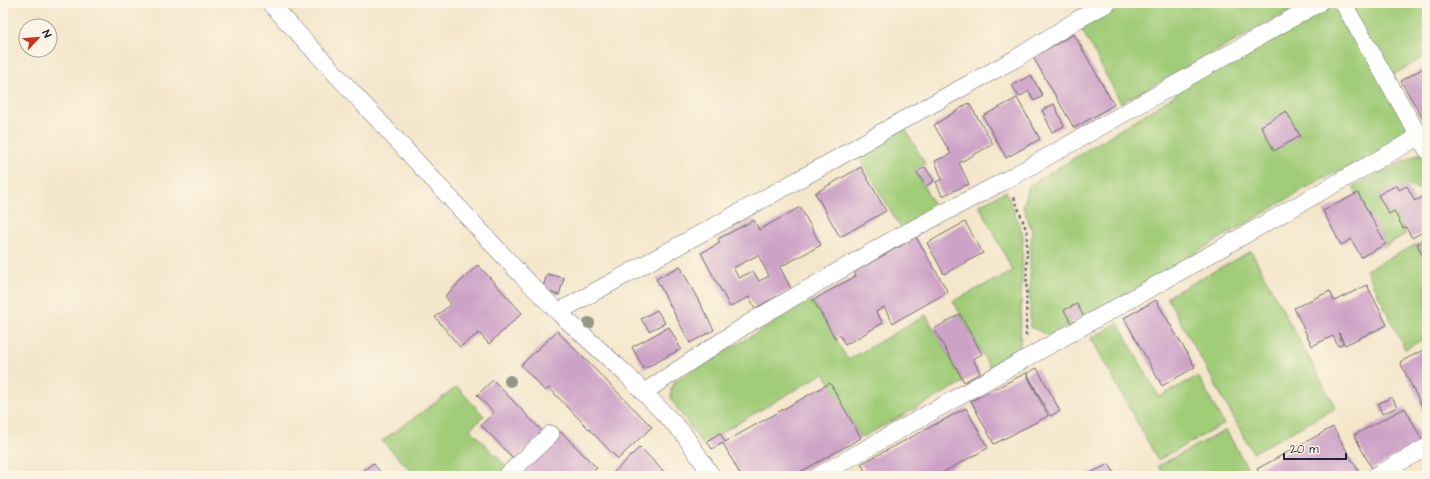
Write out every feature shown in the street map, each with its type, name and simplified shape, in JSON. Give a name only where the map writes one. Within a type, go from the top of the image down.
[{"type":"street","points":[[270,3],[524,278],[558,312],[626,374],[683,432],[712,476]]},
{"type":"street","points":[[558,312],[1015,59],[1077,20],[1108,3]]},
{"type":"street","points":[[644,392],[756,319],[892,240],[1008,179],[1319,3]]},
{"type":"street","points":[[818,476],[1026,358],[1424,140],[1343,3]]},
{"type":"street","points":[[506,476],[552,434]]},
{"type":"street","points":[[1375,476],[1427,447]]},
{"type":"path","points":[[1008,179],[1027,232],[1026,358]]},
{"type":"green space","points":[[1108,3],[1305,3],[1121,103],[1077,20]]},
{"type":"green space","points":[[1349,3],[1427,3],[1427,55],[1386,79],[1419,137],[1323,178],[1084,317],[1077,304],[1065,310],[1071,323],[1050,336],[1030,327],[1030,255],[1032,230],[1023,207],[1029,186],[1174,96],[1184,84],[1323,6],[1330,6],[1336,10],[1363,50]],"holes":[[[1286,112],[1300,136],[1274,150],[1261,126]]]},
{"type":"green space","points":[[901,121],[925,164],[914,169],[940,215],[904,234],[854,148]]},
{"type":"green space","points":[[1421,153],[1427,165],[1427,191],[1407,186],[1399,190],[1396,185],[1379,195],[1389,214],[1394,211],[1406,234],[1383,247],[1353,186]]},
{"type":"green space","points":[[1006,191],[1023,235],[1020,350],[990,368],[953,301],[1013,271],[979,205]]},
{"type":"green space","points":[[1417,244],[1427,264],[1427,337],[1405,349],[1366,270]]},
{"type":"green space","points":[[1251,251],[1336,408],[1253,453],[1167,297]]},
{"type":"green space","points":[[813,300],[848,360],[926,315],[964,382],[861,438],[824,373],[702,444],[671,399],[671,389],[676,380]]},
{"type":"green space","points":[[1118,323],[1159,397],[1198,376],[1224,424],[1158,460],[1091,338]]},
{"type":"green space","points":[[457,387],[484,416],[470,429],[511,471],[506,476],[416,476],[382,441]]},
{"type":"green space","points":[[1226,430],[1252,476],[1164,476],[1158,466]]},
{"type":"building","points":[[1074,34],[1114,105],[1074,128],[1033,57]]},
{"type":"building","points":[[1427,66],[1427,127],[1401,81]]},
{"type":"building","points":[[1031,75],[1043,96],[1034,101],[1029,91],[1019,97],[1012,85]]},
{"type":"building","points":[[1017,98],[1040,139],[1006,158],[983,116]]},
{"type":"building","points":[[969,103],[993,144],[959,163],[969,184],[942,196],[936,182],[942,179],[935,161],[951,154],[934,125]]},
{"type":"building","points":[[1054,104],[1064,126],[1052,132],[1042,110]]},
{"type":"building","points":[[1286,111],[1300,136],[1274,151],[1261,126]]},
{"type":"building","points":[[861,167],[886,211],[840,237],[815,193]]},
{"type":"building","points":[[925,167],[934,181],[926,186],[917,172]]},
{"type":"building","points":[[1397,185],[1399,190],[1407,186],[1415,201],[1427,195],[1427,230],[1412,238],[1406,227],[1403,228],[1394,211],[1389,214],[1378,195]]},
{"type":"building","points":[[1358,193],[1386,244],[1361,257],[1351,239],[1341,245],[1323,211]]},
{"type":"building","points":[[800,207],[821,245],[780,267],[791,289],[755,308],[749,297],[730,307],[701,253],[720,243],[718,239],[754,220],[759,230]],"holes":[[[758,255],[769,276],[759,281],[753,271],[739,278],[733,268]]]},
{"type":"building","points":[[965,222],[983,253],[944,274],[927,243]]},
{"type":"building","points":[[916,237],[948,292],[893,323],[884,307],[876,312],[883,323],[845,345],[840,335],[835,338],[813,300],[856,276],[854,272]]},
{"type":"building","points":[[1427,239],[1427,264],[1417,244]]},
{"type":"building","points":[[478,265],[522,313],[489,344],[479,333],[460,347],[435,317],[451,304],[445,296]]},
{"type":"building","points":[[680,266],[714,330],[690,343],[656,279]]},
{"type":"building","points":[[547,274],[564,278],[559,295],[542,290]]},
{"type":"building","points":[[1367,285],[1387,325],[1345,345],[1338,333],[1343,344],[1338,346],[1333,336],[1312,346],[1294,308],[1330,291],[1334,301]]},
{"type":"building","points":[[1156,300],[1195,367],[1162,386],[1124,318]]},
{"type":"building","points":[[1077,304],[1084,317],[1071,323],[1064,310]]},
{"type":"building","points":[[657,310],[665,323],[649,331],[641,319]]},
{"type":"building","points":[[960,314],[982,354],[973,359],[980,373],[964,382],[934,329]]},
{"type":"building","points":[[669,327],[681,349],[644,369],[632,347]]},
{"type":"building","points":[[557,331],[652,427],[618,459],[549,388],[545,391],[521,365]]},
{"type":"building","points":[[1427,348],[1427,417],[1400,362]]},
{"type":"building","points":[[1037,368],[1060,411],[1050,416],[1027,373]]},
{"type":"building","points":[[1026,373],[1048,416],[994,444],[971,401]]},
{"type":"building","points":[[493,380],[544,433],[515,460],[481,425],[494,413],[477,395]]},
{"type":"building","points":[[830,383],[861,438],[793,476],[741,476],[723,443],[712,449],[707,441],[720,433],[725,442]]},
{"type":"building","points":[[1392,397],[1397,407],[1382,414],[1378,404]]},
{"type":"building","points":[[966,408],[988,448],[936,476],[868,476],[861,464]]},
{"type":"building","points":[[1405,408],[1423,442],[1372,469],[1354,435]]},
{"type":"building","points":[[1333,427],[1360,474],[1357,476],[1260,476],[1257,469]]},
{"type":"building","points":[[561,432],[597,468],[588,476],[528,476],[523,470]]},
{"type":"building","points":[[640,447],[668,476],[610,476]]},
{"type":"building","points":[[373,463],[383,475],[357,476]]},
{"type":"building","points":[[1109,464],[1116,476],[1084,476]]}]
